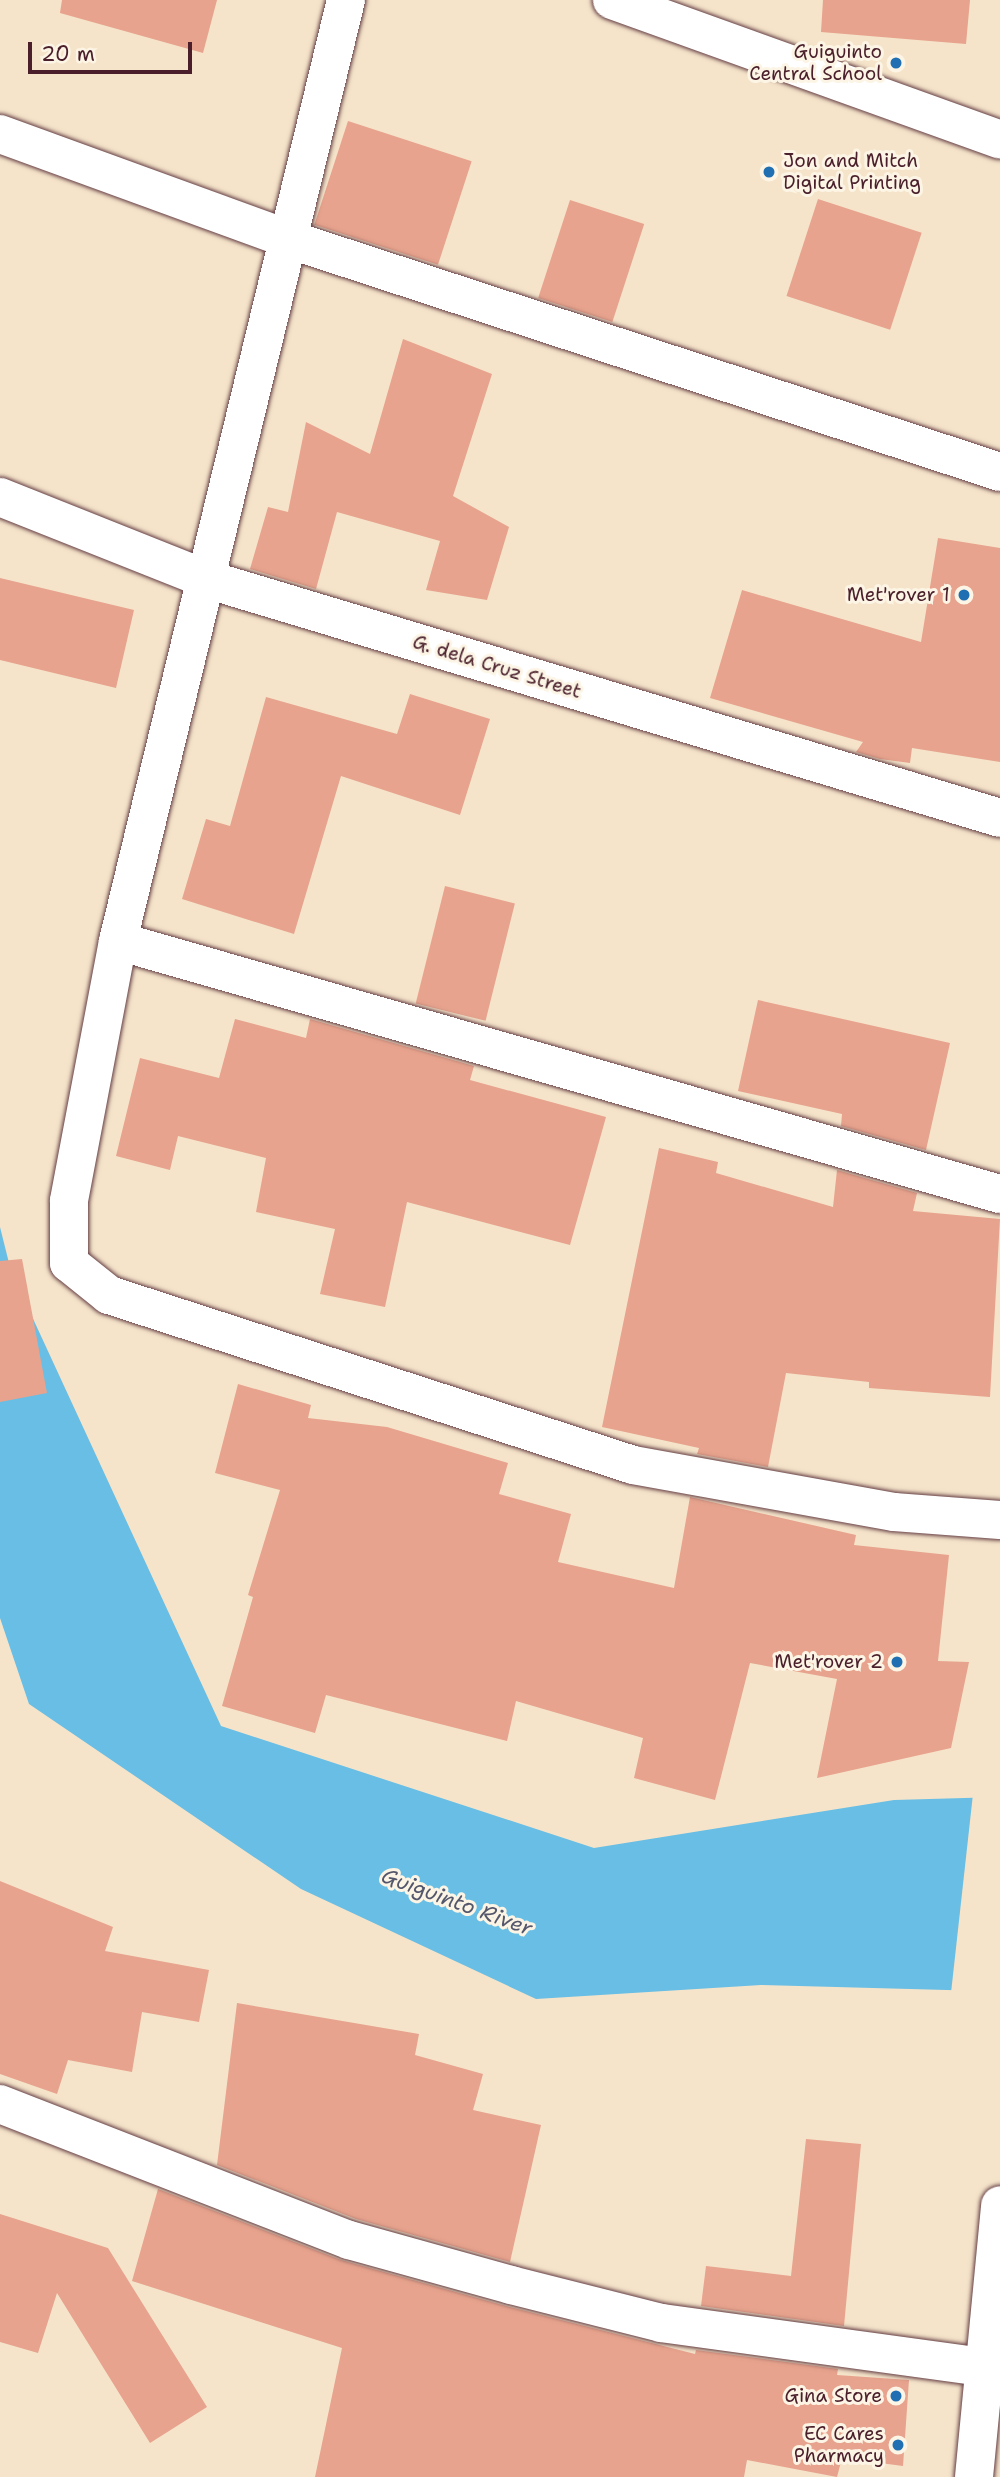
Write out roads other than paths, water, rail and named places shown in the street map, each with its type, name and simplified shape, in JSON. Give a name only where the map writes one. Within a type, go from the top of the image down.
[{"type":"main road","points":[[346,0],[291,240],[118,941],[69,1201],[69,1263],[110,1295],[633,1465],[894,1512],[1000,1520]]},
{"type":"main road","points":[[612,0],[1000,139]]},
{"type":"main road","points":[[0,134],[291,240],[1000,472]]},
{"type":"main road","name":"G. dela Cruz Street","points":[[0,497],[206,579],[1000,818]]},
{"type":"main road","points":[[118,941],[1000,1194]]},
{"type":"main road","points":[[0,2104],[349,2240],[499,2281],[661,2323],[991,2373]]},
{"type":"main road","points":[[974,2477],[991,2373],[1000,2205]]},
{"type":"water","name":"Guiguinto River","points":[[0,1227],[11,1271],[221,1726],[594,1848],[894,1800],[1000,1797],[984,1991],[761,1985],[536,1999],[301,1889],[29,1704],[0,1618]]},
{"type":"place","name":"Guiguinto Central School","points":[[896,63]]},
{"type":"place","name":"Jon and Mitch Digital Printing","points":[[769,172]]},
{"type":"place","name":"Met'rover 1","points":[[964,595]]},
{"type":"place","name":"Met'rover 2","points":[[897,1662]]},
{"type":"place","name":"Gina Store","points":[[896,2396]]},
{"type":"place","name":"EC Cares Pharmacy","points":[[898,2445]]}]
